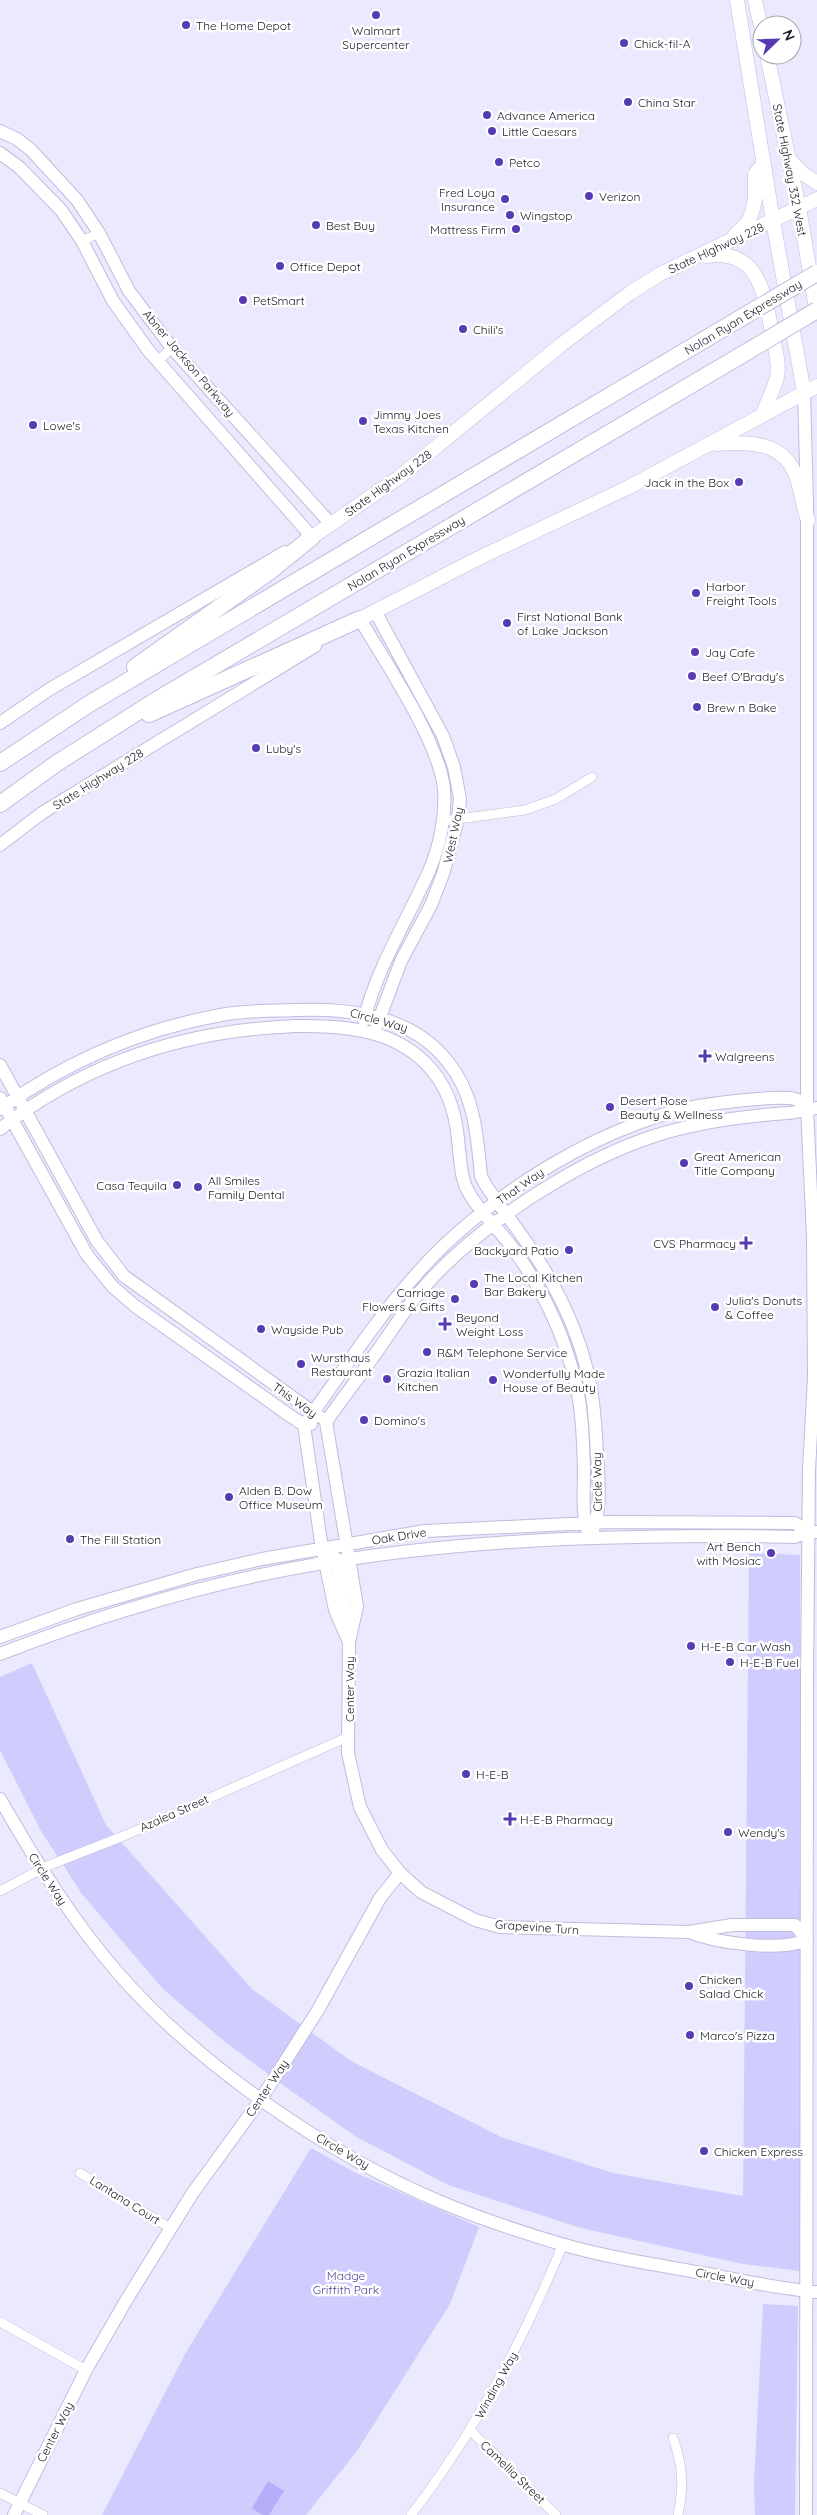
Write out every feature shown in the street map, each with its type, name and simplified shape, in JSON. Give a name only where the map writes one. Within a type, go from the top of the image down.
[{"type":"highway","name":"Nolan Ryan Expressway","points":[[0,763],[89,704],[817,273]]},
{"type":"highway","name":"Nolan Ryan Expressway","points":[[0,804],[57,763],[155,701],[817,310]]},
{"type":"highway","points":[[89,704],[120,678],[269,572],[312,537]]},
{"type":"highway","points":[[101,735],[360,619]]},
{"type":"main road","name":"State Highway 332 West","points":[[737,0],[773,222],[811,389]]},
{"type":"main road","points":[[756,0],[759,15]]},
{"type":"main road","name":"State Highway 332 West","points":[[769,65],[799,208],[817,314]]},
{"type":"main road","points":[[789,159],[802,174],[817,183]]},
{"type":"main road","points":[[727,242],[748,222],[755,200],[755,174],[763,164]]},
{"type":"main road","name":"State Highway 228","points":[[312,537],[398,478],[600,314],[660,274],[773,222],[817,199]]},
{"type":"main road","points":[[693,258],[718,254],[734,257],[747,266],[761,282],[778,364],[777,377],[763,414]]},
{"type":"main road","points":[[712,444],[811,389]]},
{"type":"main road","points":[[712,444],[752,442],[778,453],[788,462],[795,473],[801,503],[808,520]]},
{"type":"main road","name":"State Highway 228","points":[[360,619],[712,444]]},
{"type":"street","name":"Abner Jackson Parkway","points":[[0,131],[17,139],[31,150],[77,200],[99,233],[129,292],[172,348],[330,524]]},
{"type":"street","name":"Abner Jackson Parkway","points":[[0,153],[19,167],[61,210],[82,241],[113,301],[158,361],[312,537]]},
{"type":"street","points":[[82,241],[99,233]]},
{"type":"street","points":[[158,361],[172,348]]},
{"type":"street","points":[[806,2515],[812,2292],[807,1940],[813,1532],[808,1470],[815,1401],[816,1314],[812,1108],[808,520],[811,389]]},
{"type":"street","points":[[289,510],[296,512],[304,506],[304,495]]},
{"type":"street","name":"State Highway 228","points":[[0,723],[67,679],[312,537]]},
{"type":"street","name":"West Way","points":[[374,1034],[401,961],[431,905],[443,874],[458,819],[459,791],[450,752],[436,721],[375,611]]},
{"type":"street","name":"West Way","points":[[360,619],[435,756],[444,788],[443,821],[429,871],[378,975],[362,1030]]},
{"type":"street","name":"State Highway 228","points":[[0,845],[42,813],[128,759],[191,724],[360,619]]},
{"type":"street","points":[[394,678],[408,671]]},
{"type":"street","points":[[435,756],[450,752]]},
{"type":"street","points":[[443,821],[508,814],[541,805],[592,777]]},
{"type":"street","points":[[429,871],[443,874]]},
{"type":"street","name":"Circle Way","points":[[2,1104],[94,1054],[176,1024],[246,1012],[331,1009],[366,1014],[415,1031],[438,1050],[457,1074],[474,1114],[481,1176],[505,1215],[533,1251],[559,1298],[586,1368],[595,1414],[597,1523],[590,1538]]},
{"type":"street","name":"Circle Way","points":[[0,1129],[25,1111],[98,1071],[179,1040],[256,1027],[334,1025],[362,1030],[395,1041],[407,1048],[418,1056],[446,1090],[455,1117],[464,1183],[483,1213],[521,1260],[547,1304],[573,1371],[581,1416],[584,1523],[590,1538]]},
{"type":"street","name":"This Way","points":[[0,1065],[97,1241],[124,1276],[326,1422]]},
{"type":"street","name":"That Way","points":[[313,1413],[380,1319],[439,1250],[497,1202],[541,1171],[607,1136],[669,1113],[702,1105],[756,1099],[795,1099],[812,1108]]},
{"type":"street","name":"This Way","points":[[2,1104],[87,1255],[113,1288],[147,1315],[304,1426],[326,1422]]},
{"type":"street","points":[[702,1105],[713,1122]]},
{"type":"street","name":"That Way","points":[[326,1422],[424,1287],[505,1215],[549,1187],[613,1153],[654,1136],[713,1122],[758,1115],[794,1113],[812,1108]]},
{"type":"street","points":[[304,1426],[313,1413]]},
{"type":"street","name":"Center Way","points":[[326,1422],[347,1544],[337,1562],[335,1610],[349,1642]]},
{"type":"street","name":"Center Way","points":[[16,2509],[86,2370],[170,2228],[211,2166],[261,2098],[318,2010],[380,1898],[400,1873],[382,1850],[360,1807],[348,1753],[349,1642],[357,1606],[337,1562],[322,1548],[304,1426]]},
{"type":"street","name":"Oak Drive","points":[[0,1637],[77,1609],[196,1574],[262,1558],[425,1531],[584,1523],[795,1523],[813,1532]]},
{"type":"street","name":"Oak Drive","points":[[0,1654],[130,1608],[261,1575],[337,1562],[461,1544],[590,1538],[795,1537],[813,1532]]},
{"type":"street","name":"Azalea Street","points":[[0,1891],[42,1869],[126,1835],[348,1736]]},
{"type":"street","name":"Circle Way","points":[[0,1799],[79,1926],[125,1981],[197,2051],[261,2098],[339,2149],[413,2189],[475,2216],[563,2244],[636,2261],[812,2292]]},
{"type":"street","name":"Grapevine Turn","points":[[400,1873],[421,1892],[450,1909],[475,1920],[500,1927],[689,1932],[732,1924],[795,1925],[807,1940],[795,1945],[733,1943],[706,1939],[689,1932]]},
{"type":"street","name":"Lantana Court","points":[[80,2173],[170,2228]]},
{"type":"street","name":"Winding Way","points":[[412,2515],[470,2430],[524,2335],[563,2244]]},
{"type":"street","points":[[0,2322],[86,2370]]},
{"type":"street","name":"Camellia Street","points":[[470,2430],[556,2515]]},
{"type":"street","points":[[673,2438],[681,2462],[682,2475],[678,2515]]},
{"type":"street","points":[[0,2493],[16,2509],[43,2515]]},
{"type":"green space","points":[[749,1553],[800,1555],[800,2271],[743,2264],[581,2228],[448,2185],[355,2136],[225,2042],[163,1989],[82,1894],[41,1831],[0,1750],[0,1677],[32,1663],[106,1825],[252,1989],[351,2061],[501,2137],[613,2173],[743,2196]]},
{"type":"green space","name":"Madge Griffith Park","points":[[311,2148],[356,2173],[479,2227],[450,2304],[357,2451],[306,2515],[102,2515],[185,2354]]},
{"type":"green space","points":[[763,2304],[798,2306],[795,2515],[755,2515],[754,2483]]},
{"type":"shaded area","points":[[268,2481],[284,2491],[269,2515],[262,2515],[252,2508]]},
{"type":"place","name":"Walmart Supercenter","points":[[376,15]]},
{"type":"place","name":"The Home Depot","points":[[186,25]]},
{"type":"place","name":"Chick-fil-A","points":[[624,43]]},
{"type":"place","name":"China Star","points":[[628,102]]},
{"type":"place","name":"Advance America","points":[[487,115]]},
{"type":"place","name":"Little Caesars","points":[[492,131]]},
{"type":"place","name":"Petco","points":[[499,162]]},
{"type":"place","name":"Verizon","points":[[589,196]]},
{"type":"place","name":"Fred Loya Insurance","points":[[505,199]]},
{"type":"place","name":"Wingstop","points":[[510,215]]},
{"type":"place","name":"Best Buy","points":[[316,225]]},
{"type":"place","name":"Mattress Firm","points":[[516,229]]},
{"type":"place","name":"Office Depot","points":[[280,266]]},
{"type":"place","name":"PetSmart","points":[[243,300]]},
{"type":"place","name":"Chili's","points":[[463,329]]},
{"type":"place","name":"Jimmy Joes Texas Kitchen","points":[[363,421]]},
{"type":"place","name":"Lowe's","points":[[33,425]]},
{"type":"place","name":"Jack in the Box","points":[[739,482]]},
{"type":"place","name":"Harbor Freight Tools","points":[[696,593]]},
{"type":"place","name":"First National Bank of Lake Jackson","points":[[507,623]]},
{"type":"place","name":"Jay Cafe","points":[[695,652]]},
{"type":"place","name":"Beef O'Brady's","points":[[692,676]]},
{"type":"place","name":"Brew n Bake","points":[[697,707]]},
{"type":"place","name":"Luby's","points":[[256,748]]},
{"type":"place","name":"Walgreens","points":[[705,1056]]},
{"type":"place","name":"Desert Rose Beauty & Wellness","points":[[610,1107]]},
{"type":"place","name":"Great American Title Company","points":[[684,1163]]},
{"type":"place","name":"Casa Tequila","points":[[177,1185]]},
{"type":"place","name":"All Smiles Family Dental","points":[[198,1187]]},
{"type":"place","name":"CVS Pharmacy","points":[[746,1243]]},
{"type":"place","name":"Backyard Patio","points":[[569,1250]]},
{"type":"place","name":"The Local Kitchen Bar Bakery","points":[[474,1284]]},
{"type":"place","name":"Carriage Flowers & Gifts","points":[[455,1299]]},
{"type":"place","name":"Julia's Donuts & Coffee","points":[[715,1307]]},
{"type":"place","name":"Beyond Weight Loss","points":[[445,1324]]},
{"type":"place","name":"Wayside Pub","points":[[261,1329]]},
{"type":"place","name":"R&M Telephone Service","points":[[427,1352]]},
{"type":"place","name":"Wursthaus Restaurant","points":[[301,1364]]},
{"type":"place","name":"Grazia Italian Kitchen","points":[[387,1379]]},
{"type":"place","name":"Wonderfully Made House of Beauty","points":[[493,1380]]},
{"type":"place","name":"Domino's","points":[[364,1420]]},
{"type":"place","name":"Alden B. Dow Office Museum","points":[[229,1497]]},
{"type":"place","name":"The Fill Station","points":[[70,1539]]},
{"type":"place","name":"Art Bench with Mosiac","points":[[771,1553]]},
{"type":"place","name":"H-E-B Car Wash","points":[[691,1646]]},
{"type":"place","name":"H-E-B Fuel","points":[[730,1662]]},
{"type":"place","name":"H-E-B","points":[[466,1774]]},
{"type":"place","name":"H-E-B Pharmacy","points":[[510,1819]]},
{"type":"place","name":"Wendy's","points":[[728,1832]]},
{"type":"place","name":"Chicken Salad Chick","points":[[689,1986]]},
{"type":"place","name":"Marco's Pizza","points":[[690,2035]]},
{"type":"place","name":"Chicken Express","points":[[704,2151]]}]
